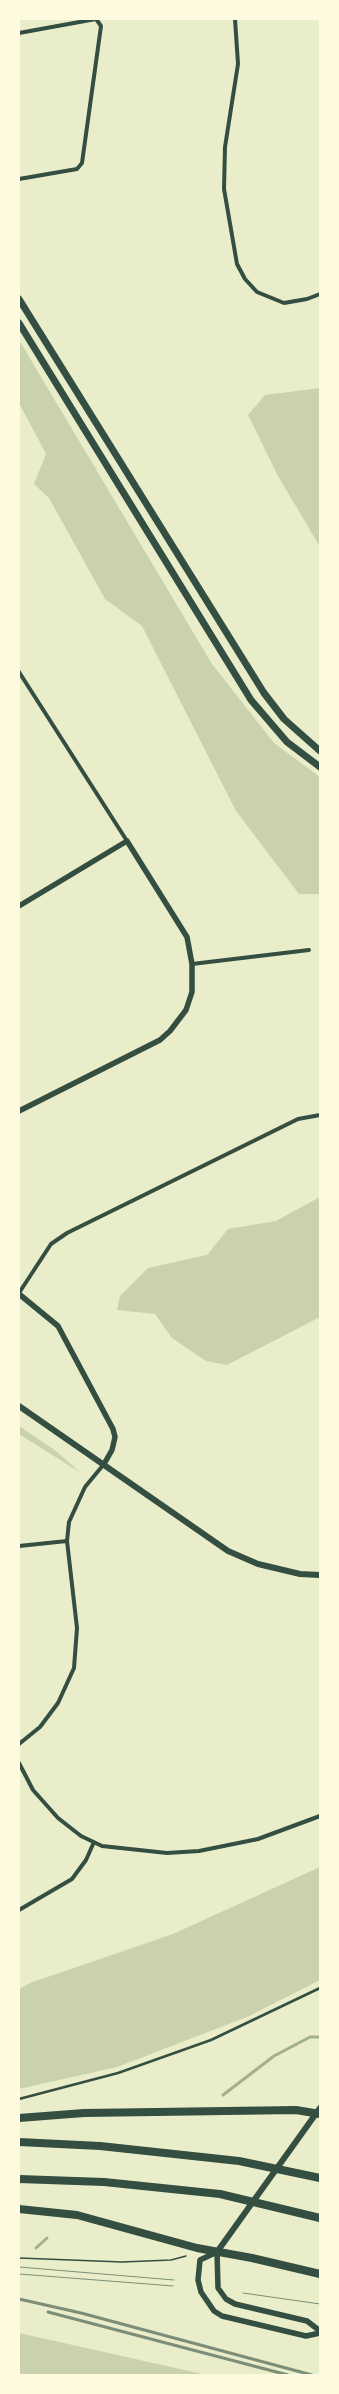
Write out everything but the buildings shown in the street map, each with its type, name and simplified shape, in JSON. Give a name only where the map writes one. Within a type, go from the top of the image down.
[{"type":"highway","points":[[19,2118],[84,2113],[296,2110],[319,2112]]},
{"type":"highway","points":[[19,2142],[100,2146],[239,2161],[319,2178]]},
{"type":"highway","points":[[19,2179],[104,2182],[220,2194],[289,2209],[320,2218]]},
{"type":"highway","points":[[19,2209],[77,2215],[197,2248],[320,2274]]},
{"type":"main road","points":[[19,299],[264,693],[284,719],[320,751]]},
{"type":"main road","points":[[19,323],[251,700],[287,742],[320,767]]},
{"type":"main road","points":[[19,1406],[228,1550],[258,1564],[300,1574],[320,1575]]},
{"type":"main road","points":[[217,2252],[319,2112]]},
{"type":"street","points":[[19,33],[96,19],[101,26],[82,163],[77,169],[19,179]]},
{"type":"street","points":[[235,19],[238,64],[225,147],[224,190],[237,264],[245,279],[257,292],[267,297],[284,303],[308,299],[320,294]]},
{"type":"street","points":[[19,672],[127,841],[186,938],[192,964],[192,992],[186,1010],[170,1031],[160,1040],[19,1111]]},
{"type":"street","points":[[19,906],[127,841]]},
{"type":"street","points":[[192,964],[309,950]]},
{"type":"street","points":[[19,1744],[40,1727],[58,1703],[74,1668],[77,1628],[67,1541],[69,1522],[73,1509],[85,1487],[104,1464],[112,1450],[116,1437],[113,1428],[58,1326],[19,1294],[51,1244],[67,1233],[298,1119],[320,1115]]},
{"type":"street","points":[[19,1546],[67,1541]]},
{"type":"street","points":[[19,1763],[33,1790],[58,1818],[81,1836],[102,1846],[167,1853],[199,1851],[258,1839],[320,1816]]},
{"type":"street","points":[[19,1910],[72,1880],[86,1860],[94,1842]]},
{"type":"street","points":[[217,2252],[218,2288],[226,2299],[235,2304],[307,2321],[320,2332],[306,2336],[233,2319],[214,2311],[201,2292],[198,2272],[200,2260],[217,2252]]},
{"type":"lane","points":[[19,2099],[118,2073],[211,2040],[320,1988]]},
{"type":"path","points":[[19,2258],[122,2262],[171,2260],[186,2256]]},
{"type":"green space","points":[[19,340],[212,664],[274,743],[320,777],[320,894],[299,894],[236,811],[142,626],[105,599],[49,498],[34,484],[46,454],[19,403]]},
{"type":"green space","points":[[320,388],[320,547],[278,476],[248,415],[265,395]]},
{"type":"green space","points":[[320,1197],[320,1317],[227,1365],[206,1361],[172,1338],[155,1314],[117,1310],[120,1296],[148,1268],[207,1255],[228,1229],[276,1221]]},
{"type":"green space","points":[[19,1426],[56,1451],[81,1473],[19,1434]]},
{"type":"green space","points":[[320,1867],[320,1980],[247,2017],[117,2067],[19,2089],[19,1989],[30,1983],[173,1934]]},
{"type":"green space","points":[[19,2333],[207,2375],[19,2375]]},
{"type":"waterway","points":[[223,2095],[274,2056],[310,2037],[320,2037]]},
{"type":"waterway","points":[[36,2248],[47,2238]]},
{"type":"tram line","points":[[19,2267],[174,2280]]},
{"type":"tram line","points":[[19,2274],[173,2286]]},
{"type":"tram line","points":[[243,2293],[320,2304]]},
{"type":"railway","points":[[19,2299],[81,2313],[312,2375]]},
{"type":"railway","points":[[48,2312],[288,2375]]}]
